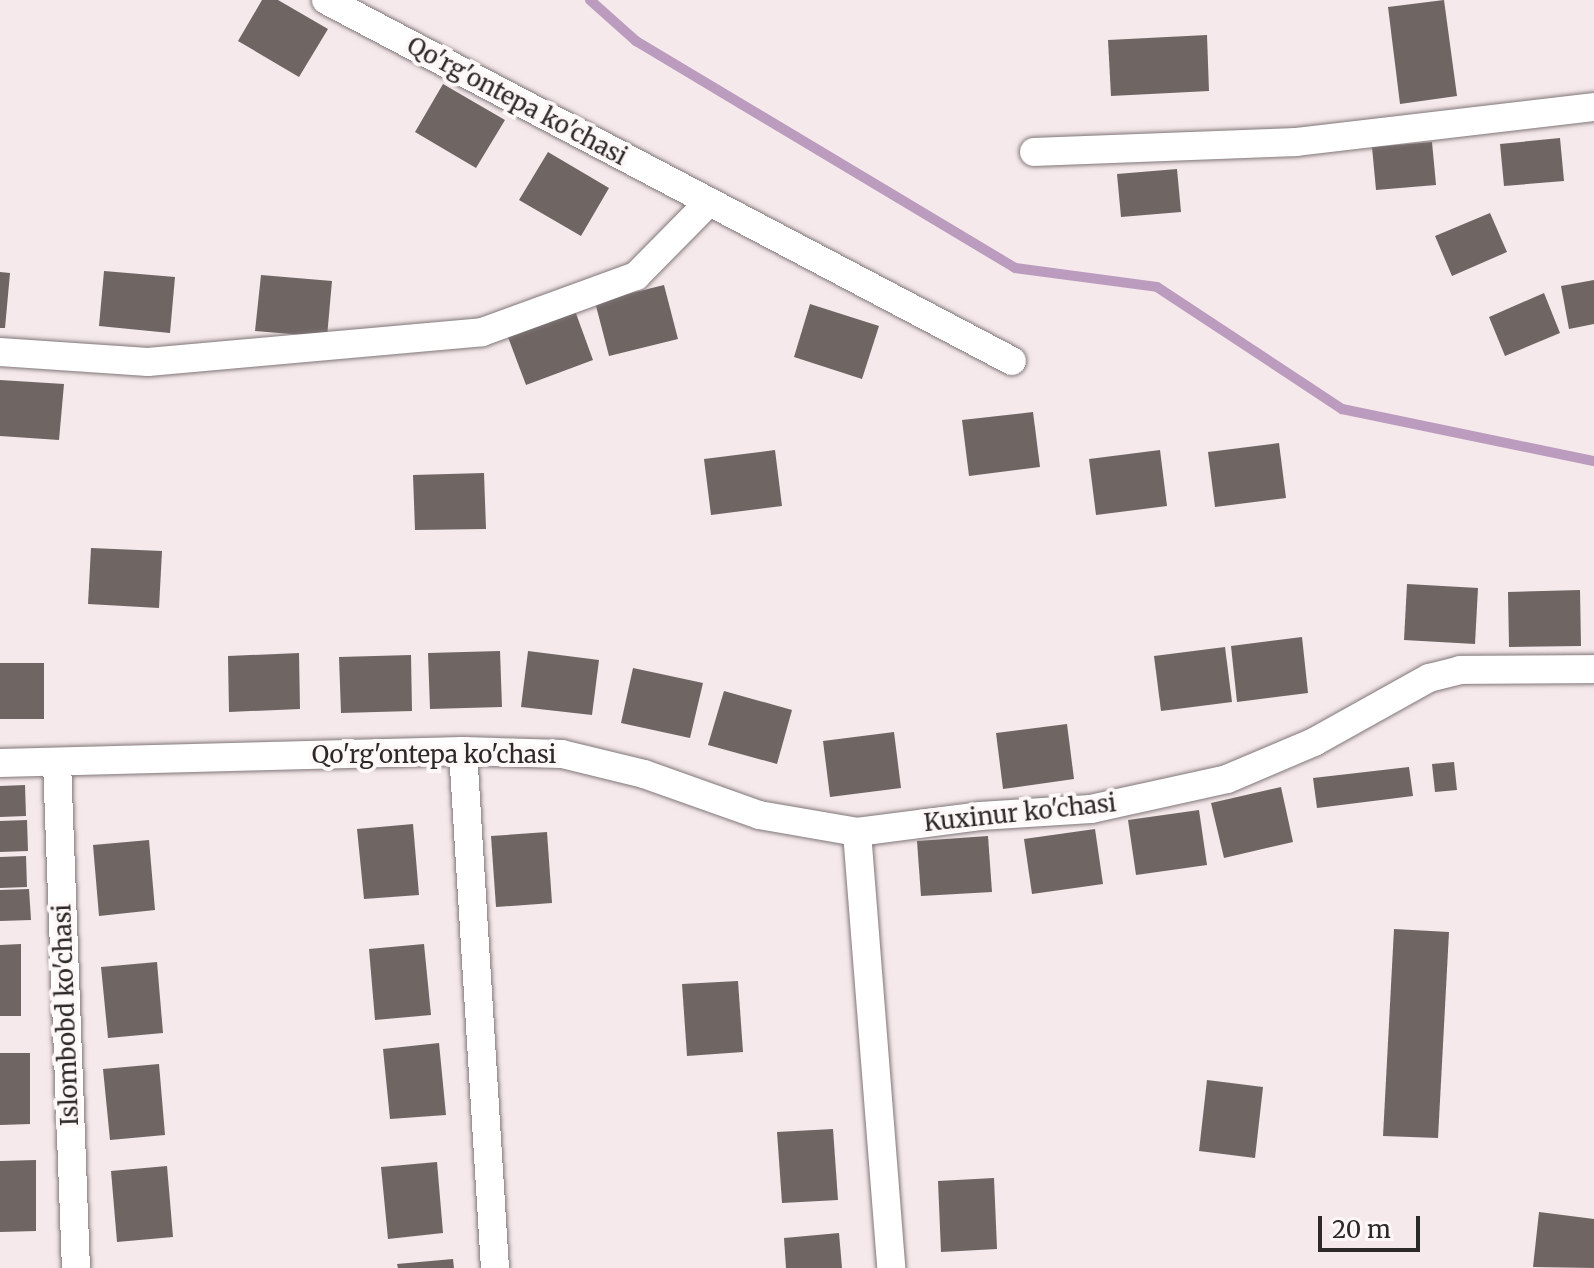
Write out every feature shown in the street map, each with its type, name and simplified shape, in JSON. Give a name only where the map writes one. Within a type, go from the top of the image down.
[{"type":"street","name":"Qo'rg'ontepa ko'chasi","points":[[326,0],[1012,361]]},
{"type":"street","points":[[1034,152],[1296,142],[1594,107]]},
{"type":"street","points":[[0,352],[148,362],[482,332],[636,276],[709,202]]},
{"type":"street","name":"Kuxinur ko'chasi","points":[[857,832],[980,816],[1091,809],[1227,779],[1314,742],[1429,678],[1460,670],[1594,669]]},
{"type":"street","name":"Qo'rg'ontepa ko'chasi","points":[[0,763],[463,751],[562,754],[644,774],[759,815],[857,832]]},
{"type":"street","points":[[463,751],[495,1268]]},
{"type":"street","name":"Islombobd ko'chasi","points":[[57,763],[76,1268]]},
{"type":"street","points":[[857,832],[891,1268]]},
{"type":"building","points":[[262,0],[278,0],[328,29],[299,77],[238,41]]},
{"type":"building","points":[[1444,0],[1457,96],[1400,104],[1388,7]]},
{"type":"building","points":[[1207,35],[1209,91],[1111,96],[1108,40]]},
{"type":"building","points":[[443,84],[505,120],[476,168],[415,132]]},
{"type":"building","points":[[1560,138],[1564,181],[1504,186],[1500,144]]},
{"type":"building","points":[[1432,142],[1436,185],[1376,190],[1372,147]]},
{"type":"building","points":[[548,152],[609,188],[581,236],[519,200]]},
{"type":"building","points":[[1177,169],[1181,212],[1121,217],[1117,174]]},
{"type":"building","points":[[1490,213],[1507,252],[1452,276],[1435,236]]},
{"type":"building","points":[[104,271],[175,277],[170,333],[99,326]]},
{"type":"building","points":[[0,272],[10,273],[5,328],[0,328]]},
{"type":"building","points":[[261,275],[332,281],[327,337],[255,331]]},
{"type":"building","points":[[1594,280],[1594,324],[1569,329],[1561,286]]},
{"type":"building","points":[[664,285],[678,339],[609,356],[595,302]]},
{"type":"building","points":[[1544,293],[1560,333],[1505,356],[1489,317]]},
{"type":"building","points":[[810,304],[879,326],[862,379],[794,357]]},
{"type":"building","points":[[574,308],[593,360],[526,385],[506,332]]},
{"type":"building","points":[[0,380],[64,384],[59,440],[0,436]]},
{"type":"building","points":[[1033,412],[1040,467],[969,476],[962,420]]},
{"type":"building","points":[[1279,443],[1286,498],[1215,507],[1208,452]]},
{"type":"building","points":[[775,450],[782,506],[711,515],[704,459]]},
{"type":"building","points":[[1160,450],[1167,506],[1096,515],[1089,459]]},
{"type":"building","points":[[484,473],[486,529],[415,530],[413,475]]},
{"type":"building","points":[[91,548],[162,551],[159,608],[88,604]]},
{"type":"building","points":[[1407,584],[1478,588],[1475,644],[1404,640]]},
{"type":"building","points":[[1580,590],[1581,646],[1509,647],[1508,592]]},
{"type":"building","points":[[1302,637],[1308,693],[1237,702],[1231,646]]},
{"type":"building","points":[[1225,647],[1232,702],[1161,711],[1154,656]]},
{"type":"building","points":[[500,651],[502,707],[430,709],[428,653]]},
{"type":"building","points":[[528,651],[599,660],[592,715],[521,707]]},
{"type":"building","points":[[299,653],[300,709],[229,712],[228,656]]},
{"type":"building","points":[[411,655],[412,711],[341,713],[339,657]]},
{"type":"building","points":[[0,663],[44,663],[44,719],[0,719]]},
{"type":"building","points":[[633,668],[703,683],[690,738],[621,723]]},
{"type":"building","points":[[724,691],[792,710],[777,764],[708,745]]},
{"type":"building","points":[[1067,724],[1074,779],[1003,789],[996,733]]},
{"type":"building","points":[[894,732],[901,788],[830,797],[823,741]]},
{"type":"building","points":[[1454,762],[1457,790],[1435,792],[1432,764]]},
{"type":"building","points":[[1409,767],[1413,796],[1317,808],[1313,778]]},
{"type":"building","points":[[25,785],[26,816],[0,817],[0,786]]},
{"type":"building","points":[[1281,787],[1293,842],[1224,858],[1211,803]]},
{"type":"building","points":[[1199,810],[1207,865],[1136,875],[1128,820]]},
{"type":"building","points":[[27,820],[28,851],[0,852],[0,821]]},
{"type":"building","points":[[413,824],[419,895],[364,899],[357,829]]},
{"type":"building","points":[[1095,829],[1103,884],[1032,894],[1024,839]]},
{"type":"building","points":[[547,832],[552,903],[496,907],[491,836]]},
{"type":"building","points":[[988,836],[992,892],[921,896],[917,841]]},
{"type":"building","points":[[149,840],[155,910],[99,916],[93,845]]},
{"type":"building","points":[[26,856],[27,887],[0,888],[0,857]]},
{"type":"building","points":[[29,889],[31,920],[0,921],[0,890]]},
{"type":"building","points":[[1394,929],[1449,932],[1438,1138],[1383,1136]]},
{"type":"building","points":[[21,944],[21,1016],[0,1016],[0,945]]},
{"type":"building","points":[[424,944],[431,1015],[375,1020],[369,949]]},
{"type":"building","points":[[157,962],[163,1033],[108,1038],[101,967]]},
{"type":"building","points":[[738,981],[743,1052],[687,1056],[682,984]]},
{"type":"building","points":[[439,1043],[446,1115],[390,1119],[383,1049]]},
{"type":"building","points":[[0,1053],[30,1053],[30,1124],[0,1125]]},
{"type":"building","points":[[159,1064],[165,1135],[110,1140],[103,1069]]},
{"type":"building","points":[[1207,1080],[1263,1087],[1255,1158],[1199,1151]]},
{"type":"building","points":[[833,1129],[838,1200],[782,1203],[777,1132]]},
{"type":"building","points":[[36,1160],[36,1231],[0,1232],[0,1161]]},
{"type":"building","points":[[437,1162],[443,1233],[388,1239],[381,1167]]},
{"type":"building","points":[[167,1166],[173,1237],[117,1242],[111,1171]]},
{"type":"building","points":[[994,1178],[997,1249],[941,1252],[938,1181]]},
{"type":"building","points":[[1539,1212],[1594,1219],[1594,1268],[1533,1267]]},
{"type":"building","points":[[839,1233],[842,1268],[786,1268],[784,1238]]},
{"type":"building","points":[[453,1259],[454,1268],[398,1268],[397,1264]]},
{"type":"waterway","points":[[590,0],[636,41],[1015,268],[1157,287],[1342,409],[1594,461]]}]
